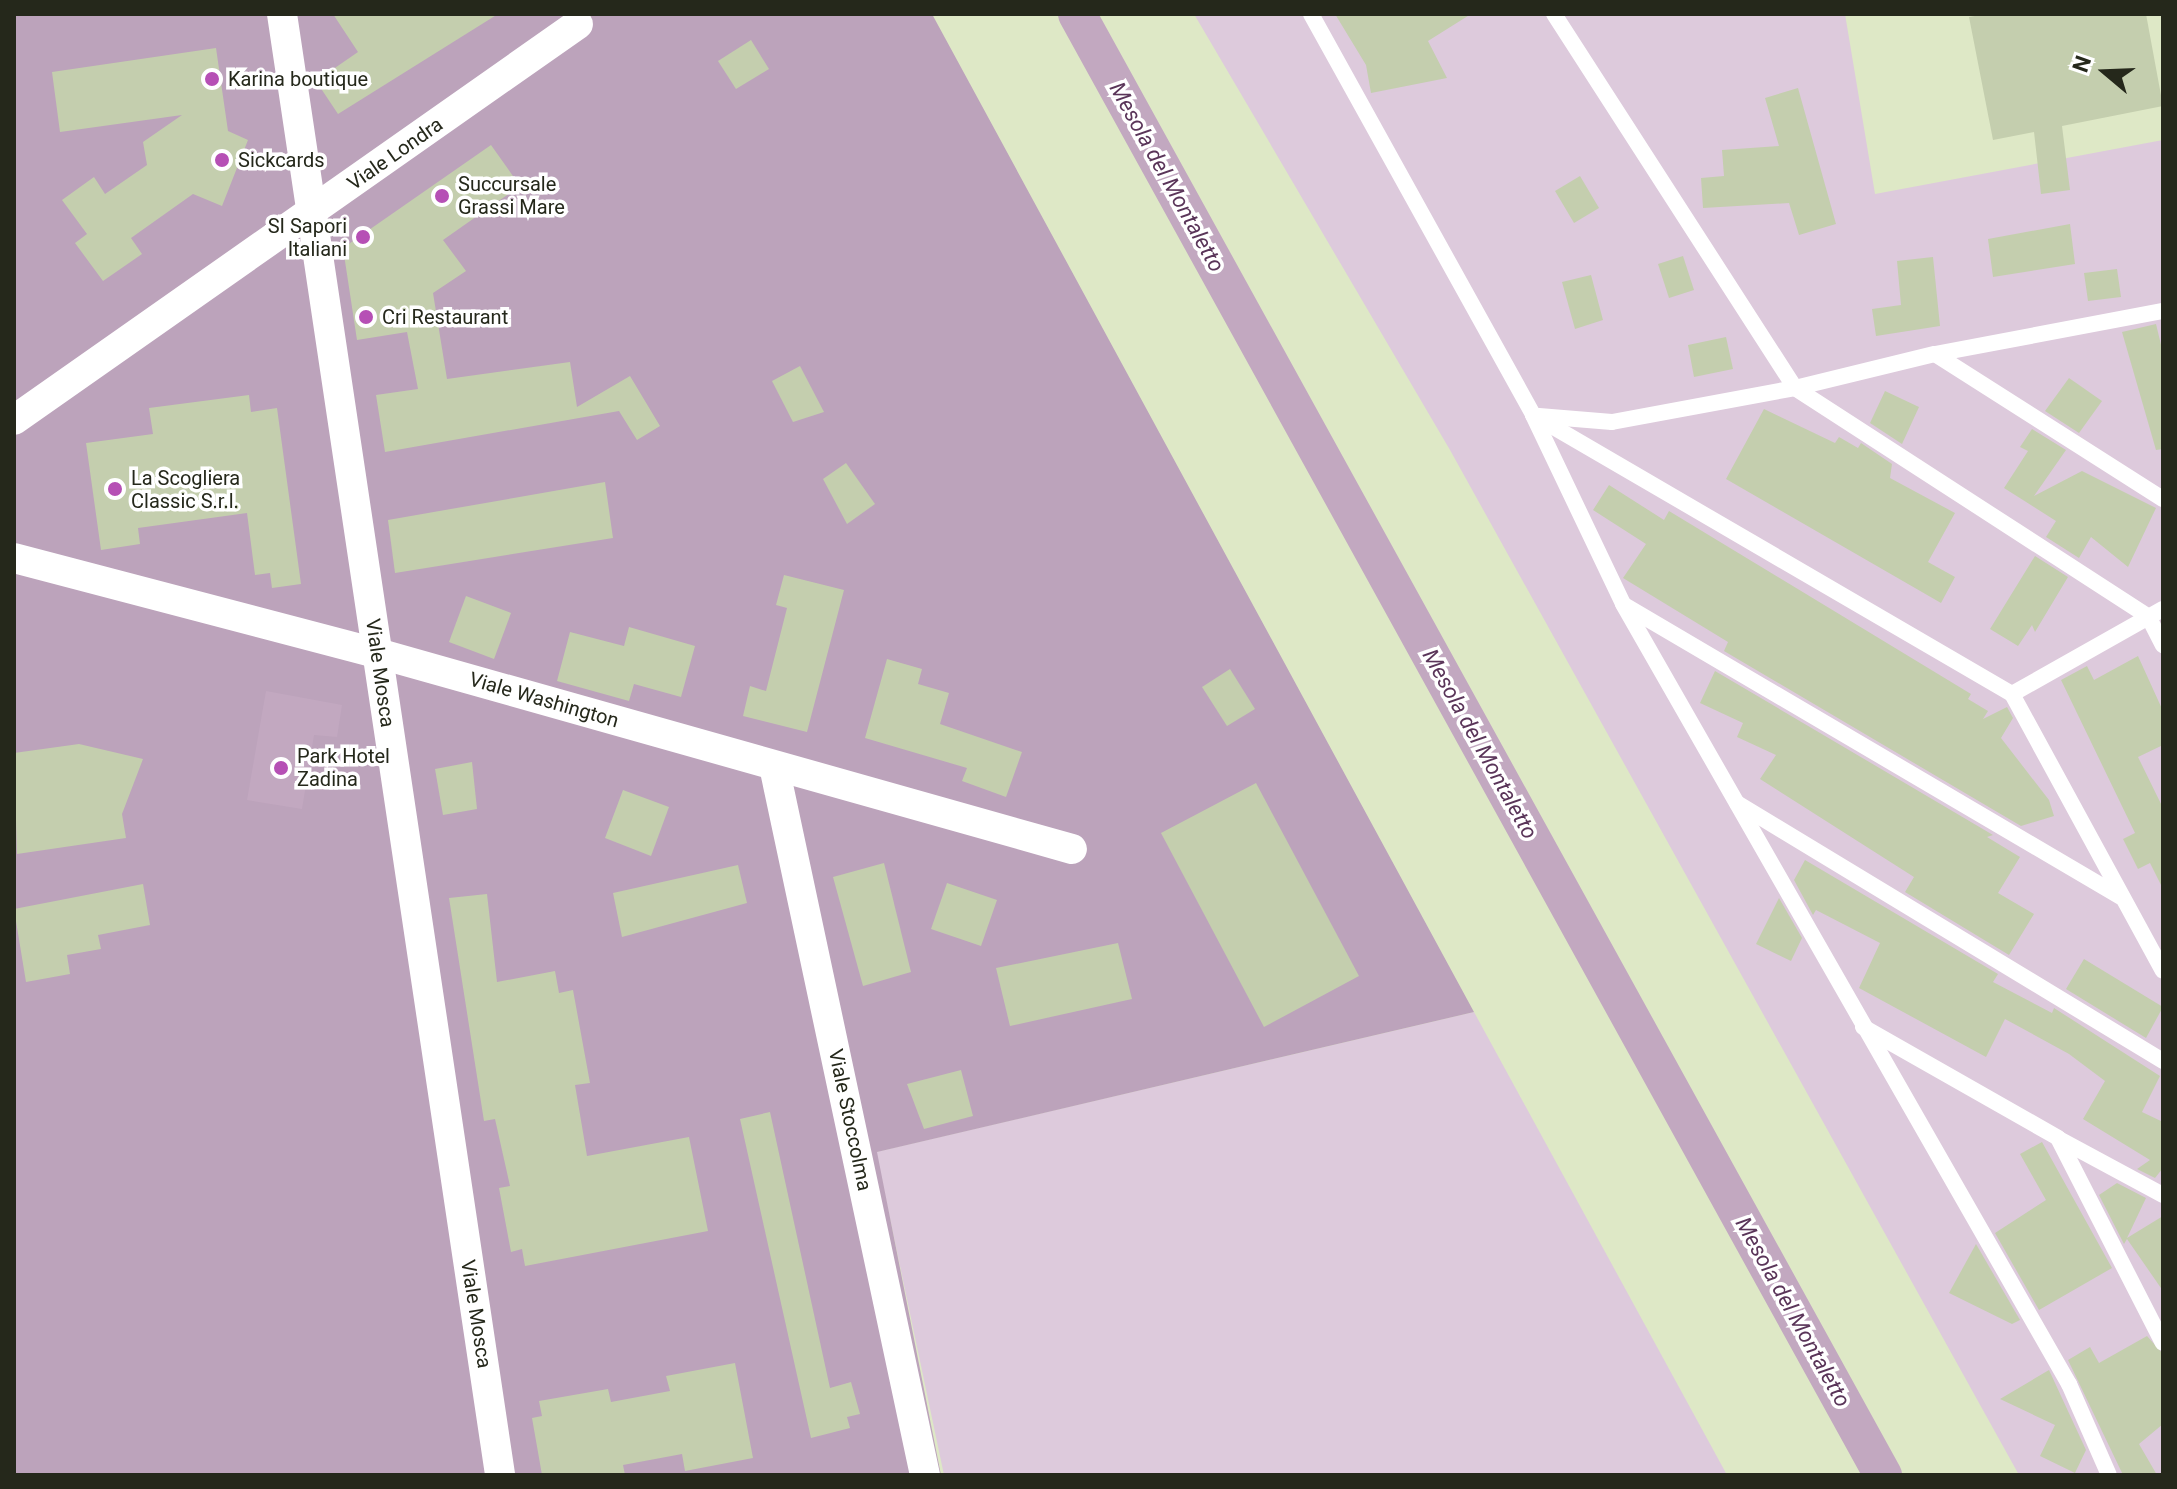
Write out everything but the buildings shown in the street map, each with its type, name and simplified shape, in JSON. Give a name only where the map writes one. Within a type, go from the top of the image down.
[{"type":"street","name":"Viale Mosca","points":[[282,14],[500,1475]]},
{"type":"street","name":"Viale Londra","points":[[14,420],[578,24]]},
{"type":"street","name":"Viale Washington","points":[[14,558],[377,653],[1072,849]]},
{"type":"street","name":"Viale Stoccolma","points":[[774,766],[925,1475]]},
{"type":"lane","points":[[1311,14],[1533,415],[1623,604],[1860,1026],[2069,1384],[2109,1475]]},
{"type":"lane","points":[[1554,14],[1795,388],[2155,613],[2163,645]]},
{"type":"lane","points":[[1533,415],[1612,422],[1795,388],[1935,354],[2163,311]]},
{"type":"lane","points":[[1935,354],[2163,499]]},
{"type":"lane","points":[[1533,415],[2012,694],[2163,971]]},
{"type":"lane","points":[[1623,604],[2123,898]]},
{"type":"lane","points":[[2012,694],[2155,613]]},
{"type":"lane","points":[[1734,801],[2163,1061]]},
{"type":"lane","points":[[1860,1026],[2163,1195]]},
{"type":"lane","points":[[2058,1138],[2163,1343]]},
{"type":"shaded area","points":[[14,14],[932,14],[1474,1012],[877,1152],[941,1475],[14,1475]]},
{"type":"shaded area","points":[[1194,14],[1845,14],[1875,194],[2163,140],[2163,1475],[2019,1475],[1450,450]]},
{"type":"shaded area","name":"Park Hotel Zadina","points":[[266,691],[342,705],[337,737],[314,735],[302,809],[247,800]]},
{"type":"shaded area","points":[[1474,1012],[1727,1475],[944,1475],[876,1152]]},
{"type":"waterway","name":"Mesola del Montaletto","points":[[1077,14],[1883,1475]]},
{"type":"place","name":"Karina boutique","points":[[212,79]]},
{"type":"place","name":"Sickcards","points":[[222,160]]},
{"type":"place","name":"Succursale Grassi Mare","points":[[442,196]]},
{"type":"place","name":"SI Sapori Italiani","points":[[363,237]]},
{"type":"place","name":"Cri Restaurant","points":[[366,317]]},
{"type":"place","name":"La Scogliera Classic S.r.l.","points":[[115,489]]},
{"type":"place","name":"Park Hotel Zadina","points":[[281,768]]}]
